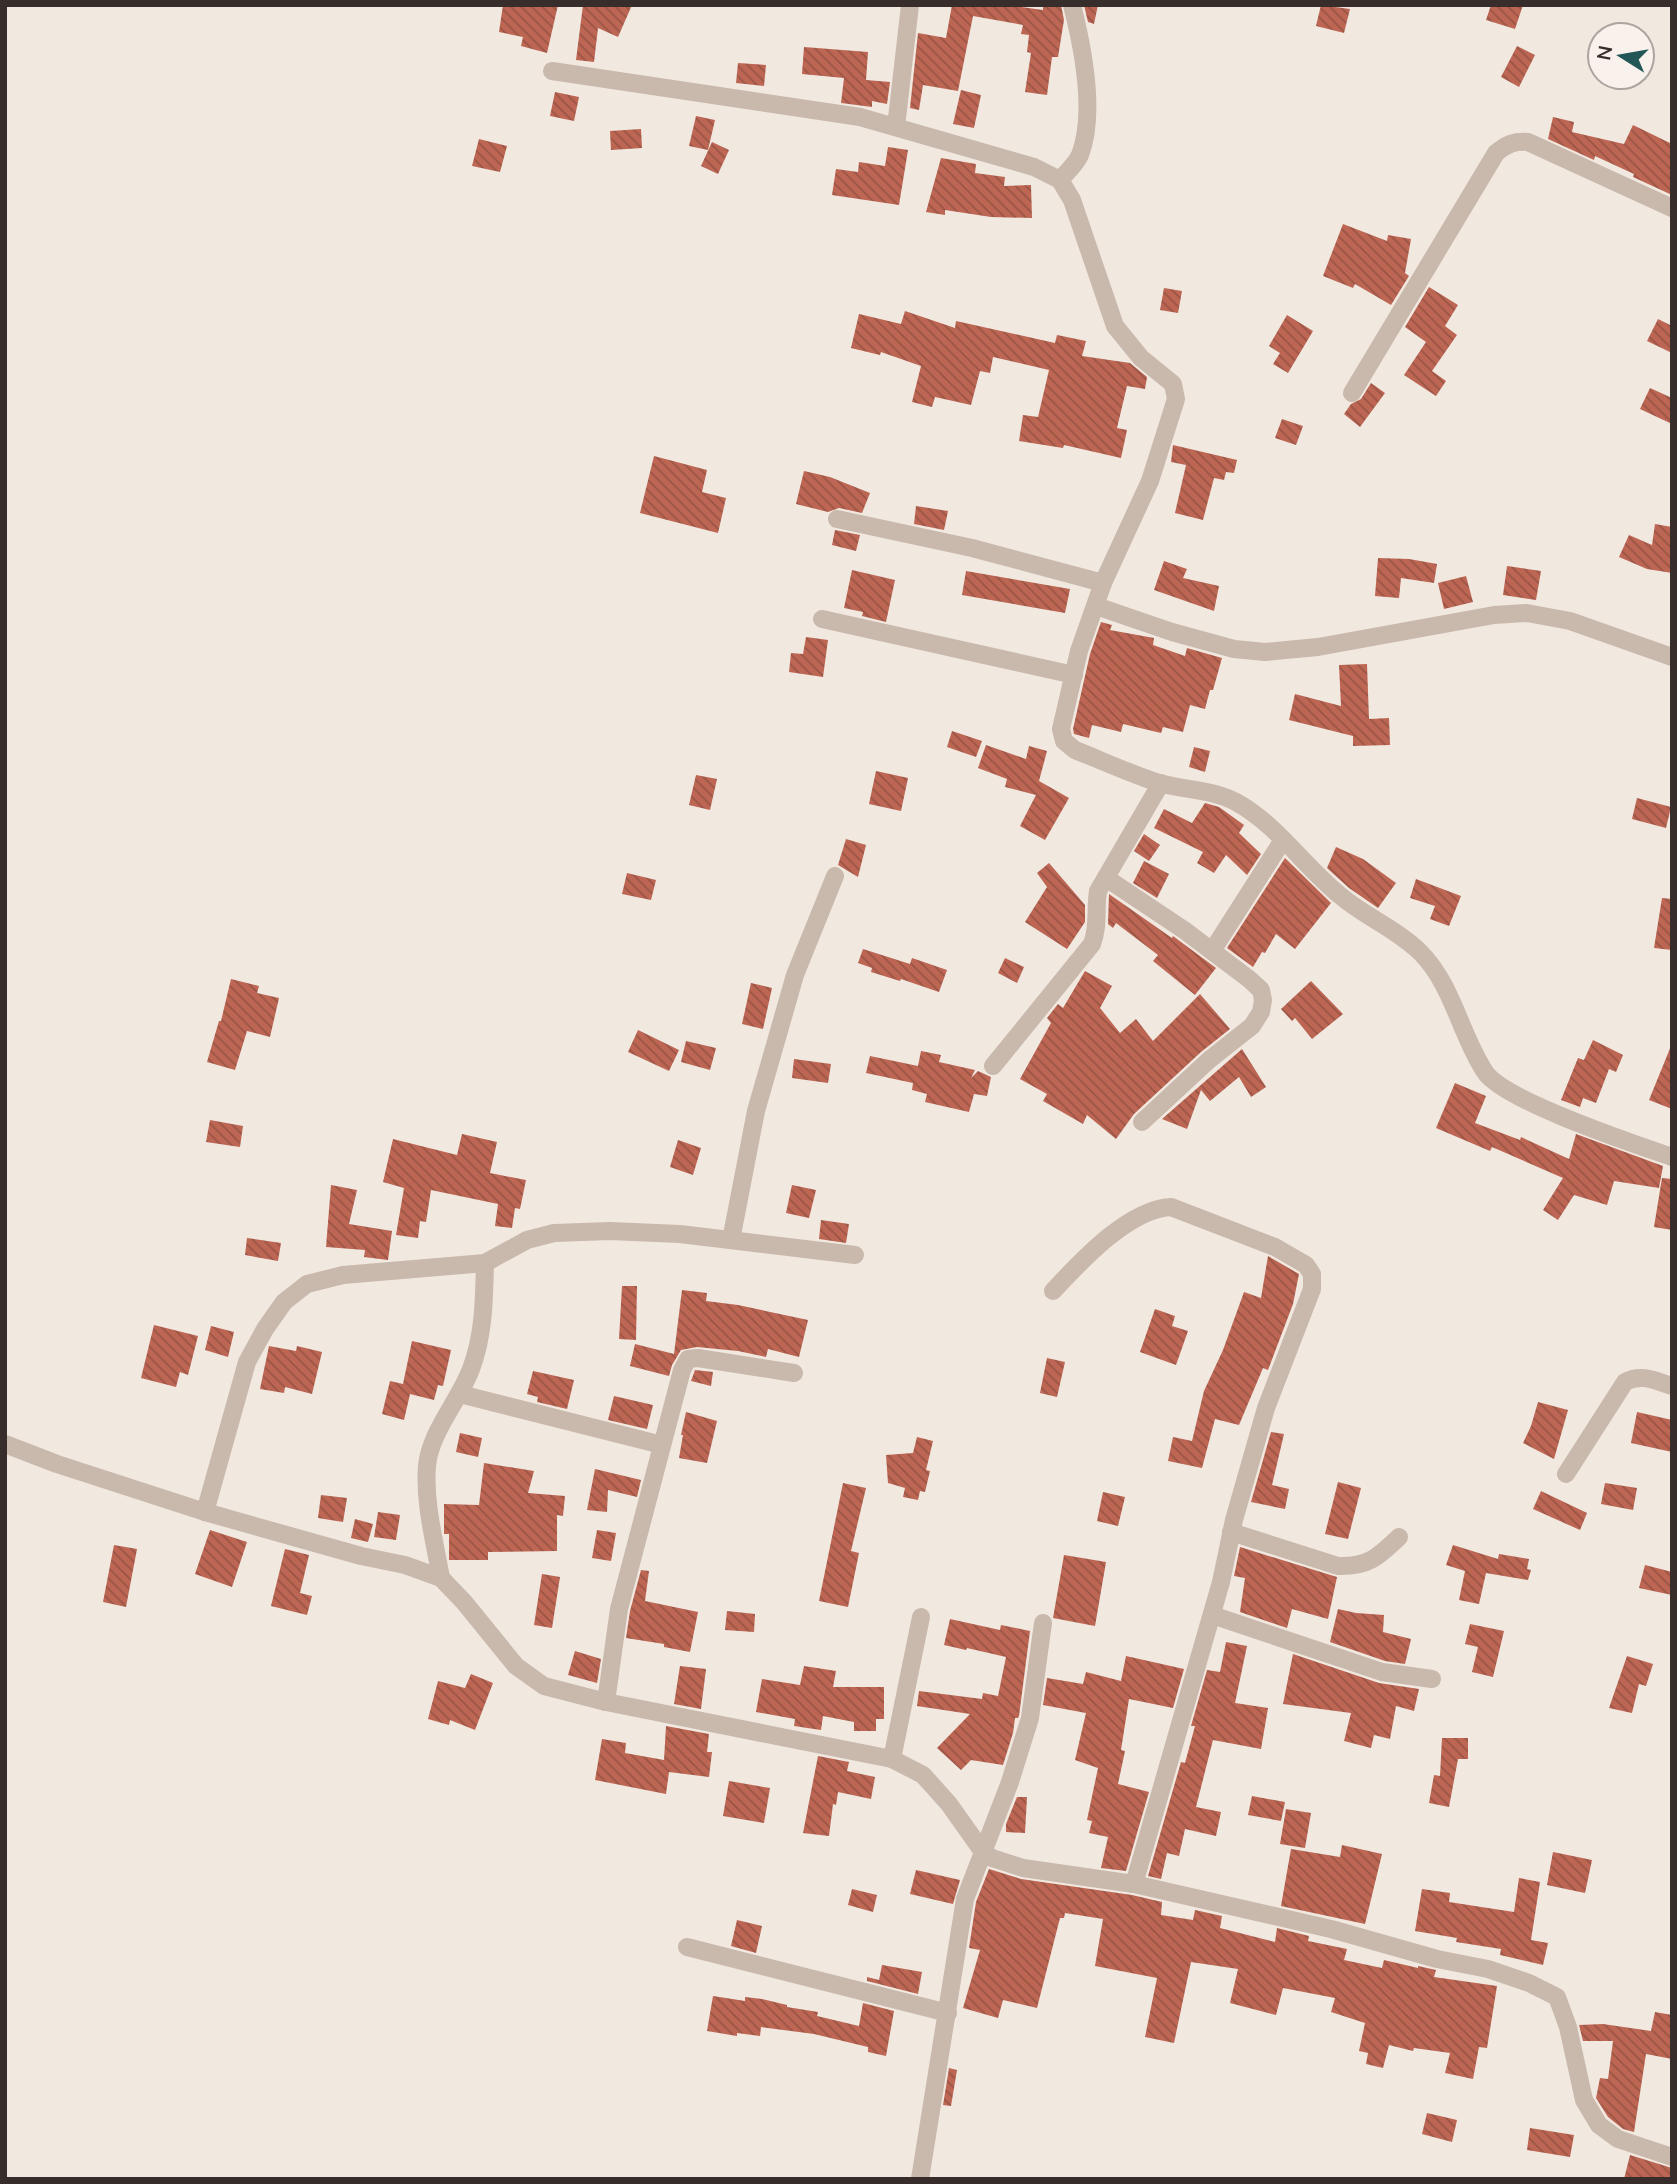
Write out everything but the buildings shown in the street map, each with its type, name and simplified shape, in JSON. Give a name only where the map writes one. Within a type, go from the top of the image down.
[{"type":"street","points":[[896,127],[910,5]]},
{"type":"street","points":[[1060,180],[1079,158],[1085,137],[1087,109],[1082,51],[1072,5]]},
{"type":"street","points":[[552,71],[860,117],[1034,166],[1060,180],[1072,200],[1115,326],[1141,358],[1173,384],[1176,399],[1150,481],[1103,583],[1079,651],[1061,729],[1064,741],[1075,750],[1161,783],[1203,791],[1234,801],[1261,819],[1341,897],[1419,950],[1439,975],[1487,1076],[1518,1096],[1565,1117],[1672,1157]]},
{"type":"street","points":[[1352,393],[1496,153],[1506,145],[1528,142],[1672,208]]},
{"type":"street","points":[[837,519],[972,548],[1103,583]]},
{"type":"street","points":[[1096,606],[1171,632],[1234,649],[1265,652],[1318,647],[1494,615],[1527,613],[1570,621],[1672,657]]},
{"type":"street","points":[[822,619],[1074,675]]},
{"type":"street","points":[[993,1066],[1091,944],[1097,930],[1098,891],[1161,783]]},
{"type":"street","points":[[1212,951],[1283,840]]},
{"type":"street","points":[[731,1240],[756,1111],[795,975],[835,876]]},
{"type":"street","points":[[1106,878],[1212,951],[1261,990],[1263,1000],[1261,1012],[1252,1026],[1209,1060],[1142,1122]]},
{"type":"street","points":[[1053,1291],[1091,1251],[1144,1213],[1171,1207],[1275,1247],[1306,1265],[1312,1274],[1311,1289],[1266,1408],[1231,1532],[1212,1615],[1134,1884]]},
{"type":"street","points":[[205,1512],[247,1362],[284,1302],[307,1284],[343,1275],[485,1263],[527,1240],[554,1233],[622,1231],[680,1234],[855,1255]]},
{"type":"street","points":[[441,1578],[429,1503],[427,1465],[435,1440],[472,1368],[484,1321],[485,1263]]},
{"type":"street","points":[[606,1702],[619,1609],[682,1370],[688,1359],[698,1358],[794,1373]]},
{"type":"street","points":[[1566,1474],[1625,1382],[1634,1377],[1672,1386]]},
{"type":"street","points":[[460,1394],[662,1445]]},
{"type":"street","points":[[5,1444],[57,1464],[205,1512],[441,1578],[516,1666],[544,1686],[606,1702],[892,1759],[923,1775],[949,1804],[983,1852],[1023,1868],[1134,1884],[1331,1929],[1437,1959],[1488,1969],[1530,1983],[1557,1997],[1568,2027],[1584,2100],[1599,2125],[1618,2139],[1672,2157]]},
{"type":"street","points":[[1231,1532],[1338,1566],[1355,1567],[1376,1559],[1399,1537]]},
{"type":"street","points":[[1212,1615],[1382,1672],[1432,1679]]},
{"type":"street","points":[[892,1759],[921,1617]]},
{"type":"street","points":[[920,2179],[965,1899],[1010,1783],[1030,1718],[1044,1622]]},
{"type":"street","points":[[687,1947],[948,2013]]}]
